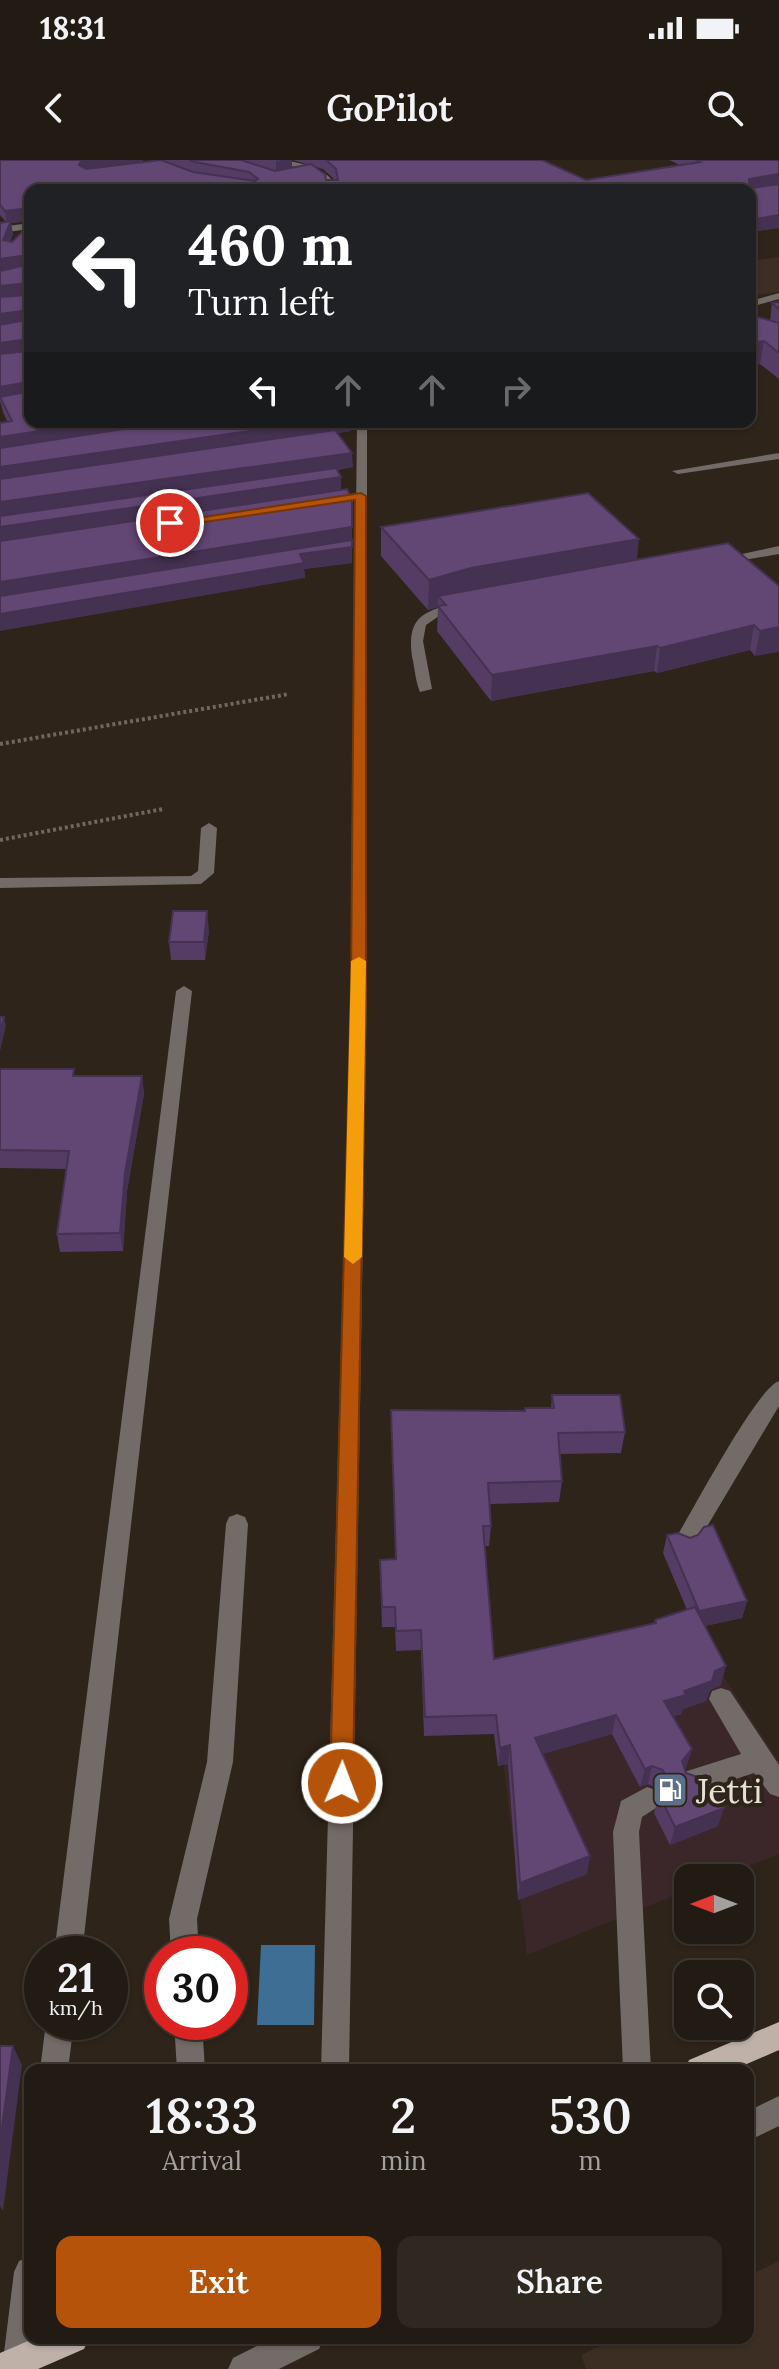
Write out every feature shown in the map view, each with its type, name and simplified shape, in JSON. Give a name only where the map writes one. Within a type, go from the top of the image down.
[{"type":"main road","points":[[713,2064],[779,2036]]},
{"type":"main road","points":[[10,2365],[59,2344]]},
{"type":"street","points":[[280,160],[312,171],[332,184]]},
{"type":"street","points":[[298,174],[312,171]]},
{"type":"street","points":[[0,231],[24,229]]},
{"type":"street","points":[[0,231],[19,237],[24,233]]},
{"type":"street","points":[[756,302],[779,296]]},
{"type":"street","points":[[335,2064],[358,1000],[351,549],[356,431]]},
{"type":"street","points":[[678,471],[779,456]]},
{"type":"street","points":[[702,563],[779,550]]},
{"type":"street","points":[[425,689],[416,641],[420,623],[434,613],[485,601]]},
{"type":"street","points":[[0,883],[195,881],[206,873],[209,828]]},
{"type":"street","points":[[70,1936],[184,991]]},
{"type":"street","points":[[685,1543],[754,1425],[779,1389]]},
{"type":"street","points":[[184,1936],[183,1919],[220,1762],[237,1524]]},
{"type":"street","points":[[721,1699],[759,1760],[779,1785]]},
{"type":"street","points":[[693,1781],[759,1760]]},
{"type":"street","points":[[637,2064],[626,1832],[630,1810],[647,1799]]},
{"type":"street","points":[[55,2064],[58,2040]]},
{"type":"street","points":[[189,2040],[191,2064]]},
{"type":"street","points":[[754,2123],[779,2111]]},
{"type":"street","points":[[10,2365],[24,2300]]},
{"type":"street","points":[[244,2369],[296,2344]]},
{"type":"path","points":[[0,744],[289,694]]},
{"type":"path","points":[[0,840],[163,809]]},
{"type":"shaded area","points":[[779,257],[779,292],[756,295],[756,260]]},
{"type":"shaded area","points":[[689,1623],[779,1762],[779,1854],[754,1864],[674,1864],[674,1896],[527,1955],[492,1672]]},
{"type":"shaded area","points":[[779,2261],[779,2369],[586,2369],[581,2355],[604,2344],[754,2344],[754,2273]]},
{"type":"water","points":[[261,1945],[315,1945],[314,2025],[257,2025]]},
{"type":"building","points":[[0,160],[90,160],[81,161],[79,165],[86,169],[161,160],[193,172],[255,181],[258,179],[249,172],[189,160],[241,160],[275,171],[311,164],[325,174],[326,180],[338,180],[336,169],[326,160],[542,160],[586,180],[700,162],[695,160],[779,160],[779,174],[749,179],[749,184],[24,184],[24,209],[5,211],[0,205]]},
{"type":"building","points":[[779,184],[779,215],[756,219],[756,187]]},
{"type":"building","points":[[11,221],[3,240],[12,242],[24,230],[24,256],[0,259],[0,223]]},
{"type":"building","points":[[24,265],[24,283],[0,286],[0,271]]},
{"type":"building","points":[[24,295],[24,311],[0,314],[0,297]]},
{"type":"building","points":[[756,317],[779,323],[779,353],[764,341],[756,342]]},
{"type":"building","points":[[24,320],[24,340],[0,343],[0,325]]},
{"type":"building","points":[[24,351],[24,383],[0,387],[0,354]]},
{"type":"building","points":[[24,392],[24,428],[59,428],[0,437],[0,423],[12,421],[0,397]]},
{"type":"building","points":[[130,428],[270,428],[0,467],[0,448]]},
{"type":"building","points":[[335,430],[352,453],[0,502],[0,479]]},
{"type":"building","points":[[336,468],[341,477],[0,527],[0,516]]},
{"type":"building","points":[[347,489],[352,499],[352,527],[0,582],[0,541]]},
{"type":"building","points":[[588,493],[639,539],[471,568],[429,580],[381,527]]},
{"type":"building","points":[[352,540],[352,547],[300,554],[304,563],[0,614],[0,596]]},
{"type":"building","points":[[728,543],[779,586],[779,627],[760,631],[754,625],[660,648],[657,646],[492,675],[438,606],[446,605],[438,596]]},
{"type":"building","points":[[173,911],[207,911],[204,942],[169,942]]},
{"type":"building","points":[[0,1069],[74,1069],[73,1076],[142,1076],[125,1173],[120,1233],[57,1234],[69,1151],[0,1150]]},
{"type":"building","points":[[552,1395],[620,1395],[625,1432],[558,1433],[562,1481],[488,1483],[491,1526],[483,1526],[494,1659],[656,1623],[655,1620],[695,1607],[726,1666],[715,1671],[712,1681],[684,1691],[686,1695],[664,1701],[692,1749],[682,1761],[686,1773],[697,1777],[706,1775],[724,1808],[675,1827],[659,1795],[668,1782],[663,1770],[652,1766],[645,1769],[616,1715],[535,1738],[590,1856],[520,1883],[510,1745],[500,1748],[496,1715],[425,1717],[421,1630],[396,1631],[395,1607],[382,1607],[380,1560],[396,1559],[391,1410],[525,1411],[525,1408],[554,1408]]},
{"type":"building","points":[[713,1525],[747,1601],[699,1611],[667,1535],[678,1533],[690,1538],[698,1535],[704,1527]]},
{"type":"building","points":[[0,2046],[13,2046],[0,2142]]},
{"type":"slow traffic","points":[[353,1257],[359,961]]},
{"type":"place","name":"Jetti","points":[[670,1790]]},
{"type":"route","points":[[170,523],[361,496],[359,984],[342,1783]]}]
